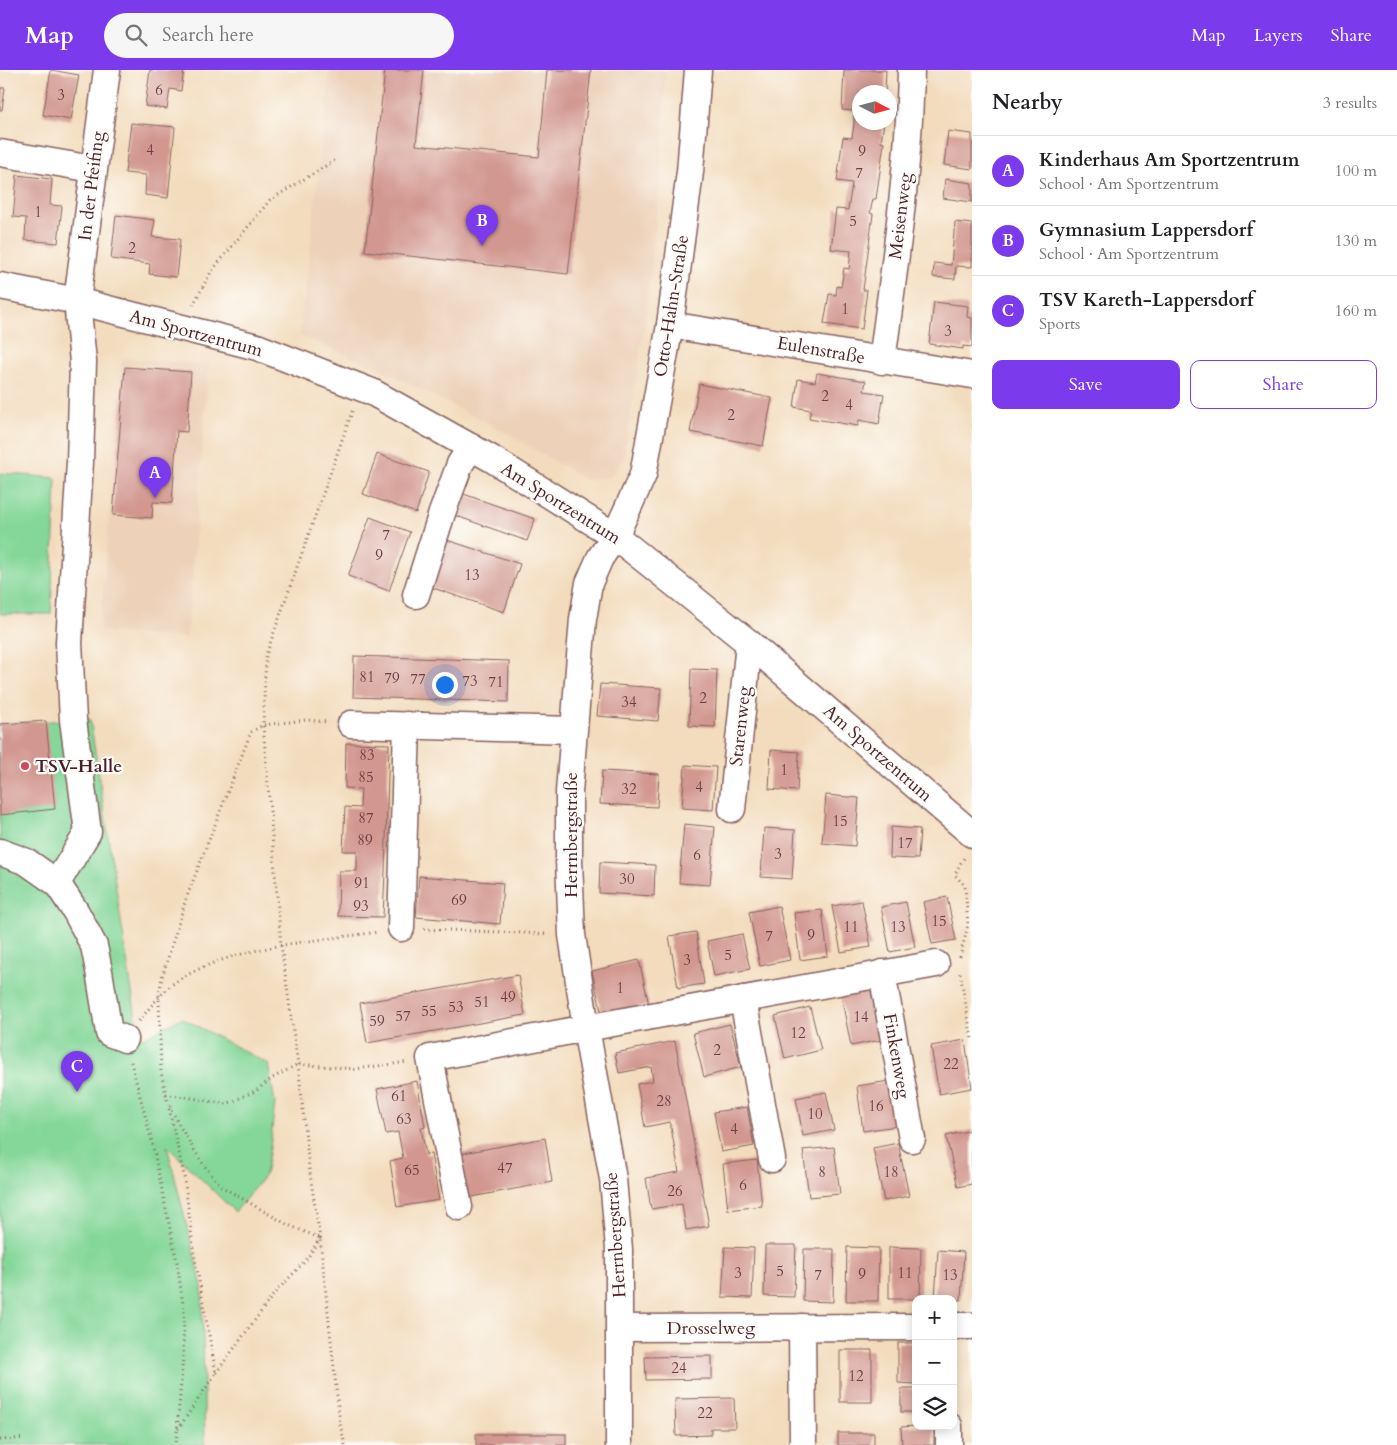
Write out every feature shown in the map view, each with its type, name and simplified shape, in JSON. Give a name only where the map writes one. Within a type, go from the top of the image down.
[{"type":"street","name":"In der Pfeifing","points":[[76,301],[107,70]]},
{"type":"street","name":"Otto-Hahn-Straße","points":[[615,536],[643,474],[670,325],[690,172],[698,70]]},
{"type":"street","name":"Meisenweg","points":[[882,361],[906,169],[911,70]]},
{"type":"street","points":[[0,153],[93,169]]},
{"type":"street","name":"Am Sportzentrum","points":[[0,286],[76,301],[257,347],[372,392],[471,447],[615,536],[749,643],[970,843]]},
{"type":"street","points":[[57,883],[88,832],[73,720],[69,643],[80,462],[83,362],[76,301]]},
{"type":"street","name":"Eulenstraße","points":[[670,325],[972,375]]},
{"type":"street","points":[[416,595],[442,512],[460,464],[471,447]]},
{"type":"street","name":"Herrnbergstraße","points":[[615,536],[600,558],[589,583],[583,619],[569,792],[569,861],[572,935],[586,1028],[613,1179],[619,1249],[619,1445]]},
{"type":"street","name":"Starenweg","points":[[732,809],[749,643]]},
{"type":"street","points":[[351,724],[573,730]]},
{"type":"street","points":[[401,928],[407,725]]},
{"type":"street","points":[[0,852],[27,862],[57,883],[76,912],[94,946],[109,1033],[125,1039]]},
{"type":"street","points":[[459,1207],[430,1058],[882,973],[952,963]]},
{"type":"street","name":"Finkenweg","points":[[882,973],[912,1139]]},
{"type":"street","points":[[743,999],[772,1158]]},
{"type":"street","name":"Drosselweg","points":[[620,1328],[912,1326]]},
{"type":"street","points":[[957,1326],[972,1326]]},
{"type":"street","points":[[802,1327],[803,1445]]},
{"type":"street","points":[[949,1430],[949,1445]]},
{"type":"path","points":[[180,328],[211,272],[270,200],[337,159]]},
{"type":"path","points":[[345,1445],[340,1424],[320,1238],[309,1168],[298,1064],[281,946],[263,725],[266,655],[361,387]]},
{"type":"path","points":[[216,1373],[194,1253],[184,1176],[161,1072],[159,996],[162,977],[186,899],[251,732],[263,725],[307,720],[351,724]]},
{"type":"path","points":[[970,843],[955,875],[965,886],[968,925],[952,963],[960,975],[972,1038]]},
{"type":"path","points":[[176,1445],[183,1356],[184,1312],[177,1262],[152,1142],[125,1039],[159,996],[184,976],[212,963],[250,952],[401,928],[572,935]]},
{"type":"path","points":[[166,1094],[227,1104],[257,1090],[271,1079],[298,1064],[356,1069],[430,1058]]},
{"type":"path","points":[[168,1101],[179,1125],[203,1164],[222,1187],[288,1225],[320,1238]]},
{"type":"path","points":[[177,1431],[216,1373],[274,1294],[307,1259],[320,1238]]},
{"type":"path","points":[[0,1440],[25,1438]]},
{"type":"shaded area","points":[[330,70],[666,70],[661,170],[645,321],[624,458],[610,477],[586,480],[507,433],[376,367],[300,336]]},
{"type":"shaded area","points":[[122,358],[209,365],[187,638],[100,631]]},
{"type":"green space","points":[[0,473],[56,478],[51,614],[0,614]]},
{"type":"green space","points":[[90,719],[136,1018],[141,1039],[182,1018],[268,1064],[275,1102],[265,1175],[235,1212],[167,1146],[202,1286],[205,1445],[0,1445],[0,724]]},
{"type":"building","points":[[51,70],[79,75],[71,120],[43,115]]},
{"type":"building","points":[[150,70],[184,70],[181,91],[170,89],[167,109],[145,106]]},
{"type":"building","points":[[385,70],[424,70],[416,145],[539,157],[547,70],[591,70],[568,274],[365,251]]},
{"type":"building","points":[[844,70],[886,70],[885,85],[852,85],[852,111],[842,110]]},
{"type":"building","points":[[0,88],[5,88],[2,110],[0,110]]},
{"type":"building","points":[[131,123],[175,127],[168,198],[145,195],[146,175],[125,173]]},
{"type":"building","points":[[853,130],[883,130],[881,142],[884,143],[876,199],[873,199],[870,213],[873,214],[863,290],[867,290],[862,329],[824,324],[829,294],[836,295],[837,286],[841,287],[844,268],[849,269],[851,251],[831,249],[836,209],[848,210],[852,183],[837,181],[843,137],[852,138]]},
{"type":"building","points":[[948,131],[972,134],[972,169],[944,165]]},
{"type":"building","points":[[17,175],[52,179],[50,205],[62,206],[58,243],[25,240],[26,218],[13,217]]},
{"type":"building","points":[[945,179],[972,183],[972,202],[943,198]]},
{"type":"building","points":[[116,215],[155,220],[152,237],[180,239],[176,277],[149,274],[150,264],[111,259]]},
{"type":"building","points":[[955,222],[972,224],[972,267],[956,266],[955,279],[933,277],[934,263],[951,265]]},
{"type":"building","points":[[934,302],[968,306],[967,317],[972,318],[972,347],[963,346],[963,349],[929,344]]},
{"type":"building","points":[[125,367],[191,372],[187,432],[177,431],[172,503],[153,502],[152,518],[113,515]]},
{"type":"building","points":[[817,373],[866,381],[864,391],[884,394],[879,424],[859,420],[858,426],[809,418],[811,410],[794,407],[798,379],[815,382]]},
{"type":"building","points":[[699,384],[772,398],[763,446],[690,432]]},
{"type":"building","points":[[377,454],[429,472],[416,513],[363,494]]},
{"type":"building","points":[[455,491],[535,519],[527,541],[448,513]]},
{"type":"building","points":[[370,517],[410,532],[389,591],[348,576]]},
{"type":"building","points":[[441,538],[520,564],[504,612],[424,585]]},
{"type":"building","points":[[354,656],[509,661],[508,702],[353,697]]},
{"type":"building","points":[[691,669],[717,670],[715,727],[689,726]]},
{"type":"building","points":[[600,684],[661,688],[658,721],[597,716]]},
{"type":"building","name":"TSV-Halle","points":[[46,721],[55,809],[0,815],[0,724]]},
{"type":"building","points":[[346,743],[389,744],[383,917],[338,916],[339,871],[357,871],[357,851],[343,851],[345,807],[360,808],[361,789],[345,788]]},
{"type":"building","points":[[771,750],[799,752],[797,791],[769,789]]},
{"type":"building","points":[[685,765],[716,767],[713,810],[682,808]]},
{"type":"building","points":[[602,771],[659,774],[657,807],[600,804]]},
{"type":"building","points":[[826,795],[859,798],[855,846],[822,843]]},
{"type":"building","points":[[684,824],[715,827],[710,885],[679,883]]},
{"type":"building","points":[[891,827],[920,829],[918,859],[890,858]]},
{"type":"building","points":[[764,828],[795,830],[792,879],[761,877]]},
{"type":"building","points":[[600,862],[655,865],[654,896],[599,893]]},
{"type":"building","points":[[419,876],[503,883],[500,924],[416,917]]},
{"type":"building","points":[[947,897],[956,940],[932,944],[923,902]]},
{"type":"building","points":[[862,901],[871,947],[841,952],[832,906]]},
{"type":"building","points":[[906,902],[915,947],[890,952],[881,907]]},
{"type":"building","points":[[779,906],[790,960],[760,966],[749,912]]},
{"type":"building","points":[[822,910],[828,956],[800,960],[794,913]]},
{"type":"building","points":[[696,932],[704,984],[678,988],[669,936]]},
{"type":"building","points":[[742,934],[750,969],[714,976],[707,941]]},
{"type":"building","points":[[639,960],[649,1005],[602,1015],[592,971]]},
{"type":"building","points":[[518,975],[525,1015],[367,1043],[360,1003]]},
{"type":"building","points":[[871,989],[881,1040],[851,1046],[841,995]]},
{"type":"building","points":[[810,1007],[821,1050],[785,1059],[775,1016]]},
{"type":"building","points":[[730,1024],[741,1067],[704,1077],[693,1033]]},
{"type":"building","points":[[965,1040],[972,1088],[939,1094],[931,1046]]},
{"type":"building","points":[[675,1041],[709,1226],[686,1230],[682,1204],[651,1209],[646,1178],[679,1172],[670,1122],[645,1127],[637,1084],[653,1081],[651,1067],[619,1073],[615,1053]]},
{"type":"building","points":[[417,1081],[425,1127],[421,1128],[426,1155],[431,1154],[439,1200],[397,1207],[390,1161],[403,1158],[398,1132],[386,1134],[377,1089]]},
{"type":"building","points":[[889,1081],[896,1126],[863,1131],[857,1086]]},
{"type":"building","points":[[826,1092],[834,1130],[803,1136],[796,1098]]},
{"type":"building","points":[[747,1107],[754,1146],[721,1152],[714,1112]]},
{"type":"building","points":[[972,1130],[972,1184],[958,1187],[946,1136]]},
{"type":"building","points":[[545,1138],[552,1182],[466,1198],[458,1154]]},
{"type":"building","points":[[898,1143],[909,1196],[884,1201],[873,1148]]},
{"type":"building","points":[[834,1147],[840,1194],[809,1197],[803,1150]]},
{"type":"building","points":[[757,1160],[762,1206],[728,1210],[723,1164]]},
{"type":"building","points":[[765,1245],[796,1245],[794,1297],[764,1296]]},
{"type":"building","points":[[725,1247],[754,1248],[752,1298],[722,1297]]},
{"type":"building","points":[[847,1247],[879,1248],[878,1301],[846,1301]]},
{"type":"building","points":[[889,1247],[921,1248],[920,1295],[912,1295],[912,1299],[889,1299]]},
{"type":"building","points":[[804,1249],[834,1249],[833,1302],[803,1301]]},
{"type":"building","points":[[938,1250],[964,1252],[961,1300],[957,1300],[957,1295],[935,1295]]},
{"type":"building","points":[[898,1343],[912,1343],[912,1384],[898,1383]]},
{"type":"building","points":[[840,1350],[872,1350],[872,1402],[840,1402]]},
{"type":"building","points":[[712,1356],[712,1379],[646,1380],[645,1357]]},
{"type":"building","points":[[901,1389],[912,1389],[912,1412],[901,1412]]},
{"type":"building","points":[[734,1398],[735,1428],[711,1428],[711,1435],[676,1436],[675,1399]]},
{"type":"building","points":[[912,1426],[912,1430],[934,1430],[934,1445],[902,1445],[901,1427]]},
{"type":"building","points":[[838,1433],[874,1433],[874,1445],[838,1445]]},
{"type":"building","points":[[476,1434],[566,1434],[566,1445],[476,1445]]},
{"type":"place","name":"Gymnasium Lappersdorf","points":[[482,246]]},
{"type":"place","name":"Kinderhaus Am Sportzentrum","points":[[155,498]]},
{"type":"place","name":"TSV-Halle","points":[[25,766]]},
{"type":"place","name":"TSV Kareth-Lappersdorf","points":[[77,1092]]}]
